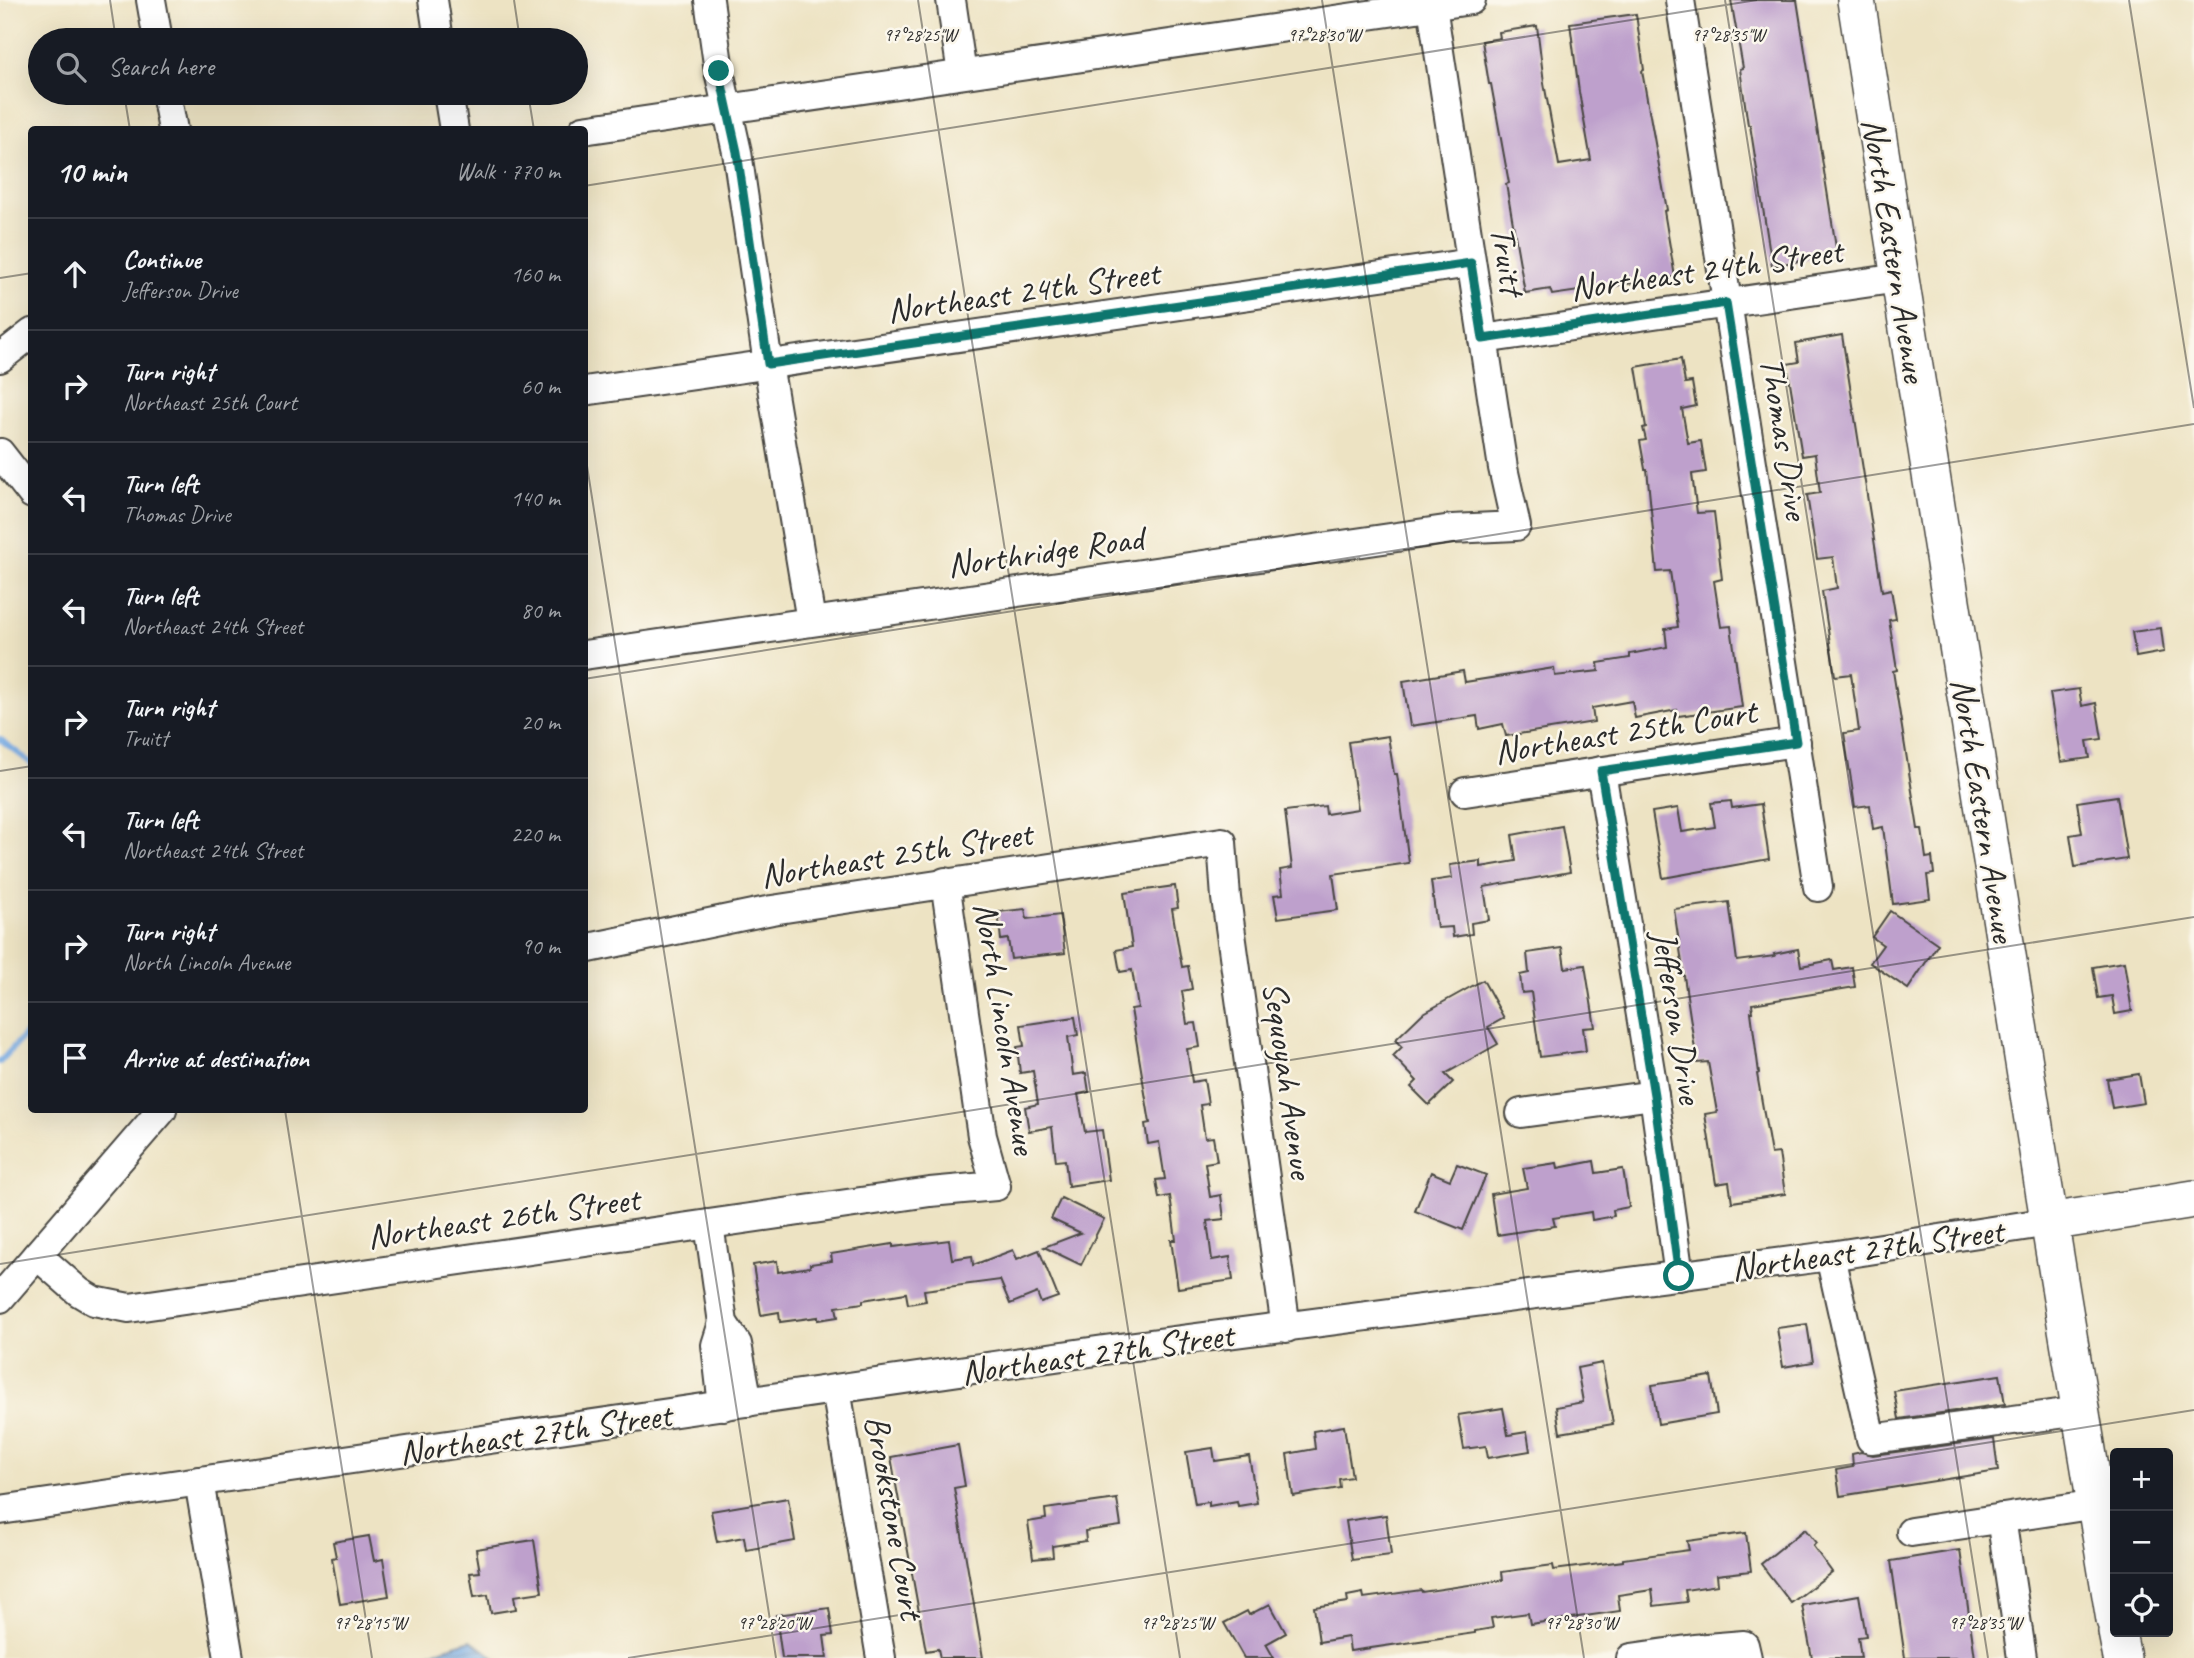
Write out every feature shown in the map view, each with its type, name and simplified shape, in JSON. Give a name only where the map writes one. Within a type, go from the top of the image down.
[{"type":"main road","name":"North Eastern Avenue","points":[[1856,0],[2049,1222],[2110,1589]]},
{"type":"main road","name":"Northeast 27th Street","points":[[2049,1222],[2194,1199]]},
{"type":"main road","points":[[2118,1637],[2122,1658]]},
{"type":"street","points":[[151,0],[156,28]]},
{"type":"street","points":[[433,0],[437,28]]},
{"type":"street","points":[[709,0],[737,152],[768,364],[811,621]]},
{"type":"street","points":[[951,0],[962,74]]},
{"type":"street","points":[[588,129],[1471,0]]},
{"type":"street","name":"Thomas Drive","points":[[1680,0],[1818,887]]},
{"type":"street","name":"Truitt","points":[[1432,6],[1503,468],[1516,526]]},
{"type":"street","points":[[168,105],[172,126]]},
{"type":"street","points":[[449,105],[453,126]]},
{"type":"street","name":"Northeast 24th Street","points":[[588,390],[1471,263]]},
{"type":"street","name":"Northeast 24th Street","points":[[1483,339],[1899,278]]},
{"type":"street","points":[[0,358],[28,336]]},
{"type":"street","points":[[0,453],[28,489]]},
{"type":"street","name":"Northridge Road","points":[[588,654],[1452,529],[1516,526]]},
{"type":"street","name":"Northeast 25th Court","points":[[1465,792],[1796,742]]},
{"type":"street","name":"Jefferson Drive","points":[[1601,771],[1654,1095],[1679,1276]]},
{"type":"street","name":"Northeast 25th Street","points":[[588,948],[772,910],[1222,842]]},
{"type":"street","name":"Sequoyah Avenue","points":[[1222,842],[1226,898],[1286,1328]]},
{"type":"street","name":"North Lincoln Avenue","points":[[945,882],[982,1136],[996,1186]]},
{"type":"street","points":[[1521,1113],[1654,1095]]},
{"type":"street","points":[[0,1298],[159,1113]]},
{"type":"street","name":"Northeast 26th Street","points":[[37,1255],[94,1301],[129,1308],[930,1192],[996,1186]]},
{"type":"street","name":"Northeast 27th Street","points":[[0,1510],[1104,1350],[1830,1256],[2049,1222]]},
{"type":"street","points":[[709,1224],[723,1323],[737,1344],[736,1404]]},
{"type":"street","points":[[1830,1256],[1871,1439],[2081,1411]]},
{"type":"street","name":"Brookstone Court","points":[[836,1389],[881,1658]]},
{"type":"street","points":[[199,1481],[229,1658]]},
{"type":"street","points":[[1912,1532],[2096,1504]]},
{"type":"street","points":[[2001,1518],[2022,1658]]},
{"type":"street","points":[[1631,1658],[1694,1648],[1746,1652]]},
{"type":"water","points":[[471,1640],[495,1658],[421,1658],[432,1652]]},
{"type":"building","points":[[1731,0],[1797,0],[1837,254],[1772,266],[1748,125],[1740,69],[1743,68]]},
{"type":"building","points":[[1636,14],[1642,71],[1667,210],[1664,211],[1675,277],[1552,295],[1550,289],[1525,293],[1506,184],[1509,183],[1482,41],[1500,38],[1499,32],[1537,26],[1559,165],[1591,160],[1570,23]]},
{"type":"building","points":[[1842,335],[1882,591],[1891,589],[1896,619],[1889,620],[1897,670],[1893,671],[1918,829],[1922,829],[1926,858],[1932,857],[1934,874],[1927,875],[1930,899],[1893,904],[1883,827],[1873,829],[1870,805],[1855,807],[1844,733],[1859,731],[1851,674],[1835,676],[1822,591],[1837,588],[1833,557],[1817,559],[1807,495],[1820,493],[1815,454],[1802,456],[1787,364],[1799,362],[1796,343]]},
{"type":"building","points":[[1681,359],[1685,383],[1692,382],[1696,406],[1682,409],[1688,443],[1701,441],[1706,472],[1692,474],[1697,513],[1714,512],[1722,579],[1714,581],[1721,627],[1731,626],[1742,707],[1678,716],[1677,710],[1635,718],[1632,701],[1592,708],[1594,722],[1506,736],[1503,724],[1479,729],[1477,716],[1410,726],[1403,681],[1463,671],[1465,682],[1554,668],[1555,676],[1599,671],[1598,663],[1630,658],[1630,654],[1667,647],[1665,629],[1678,627],[1670,571],[1657,572],[1647,469],[1640,441],[1646,440],[1643,428],[1646,427],[1636,367]]},
{"type":"building","points":[[2161,628],[2164,652],[2136,657],[2132,632]]},
{"type":"building","points":[[2079,689],[2082,706],[2096,703],[2102,739],[2087,741],[2090,758],[2061,762],[2050,693]]},
{"type":"building","points":[[1388,736],[1394,774],[1397,774],[1409,863],[1333,874],[1338,910],[1278,918],[1274,895],[1283,894],[1280,870],[1292,868],[1285,811],[1325,806],[1326,814],[1358,809],[1348,742]]},
{"type":"building","points":[[2117,796],[2127,859],[2075,867],[2070,835],[2082,833],[2077,802]]},
{"type":"building","points":[[1731,801],[1732,808],[1761,804],[1769,859],[1663,878],[1652,812],[1678,808],[1682,832],[1715,827],[1711,803]]},
{"type":"building","points":[[1562,826],[1570,872],[1484,887],[1489,920],[1471,923],[1472,934],[1453,937],[1452,927],[1437,928],[1431,881],[1452,878],[1450,865],[1481,861],[1481,867],[1516,861],[1512,835]]},
{"type":"building","points":[[1175,886],[1178,908],[1172,909],[1182,967],[1188,966],[1192,989],[1182,991],[1187,1024],[1196,1023],[1200,1047],[1187,1049],[1192,1082],[1204,1080],[1208,1104],[1200,1105],[1205,1138],[1213,1137],[1217,1161],[1205,1163],[1210,1197],[1221,1195],[1224,1219],[1207,1221],[1212,1260],[1230,1257],[1233,1280],[1178,1288],[1171,1240],[1176,1240],[1170,1196],[1159,1198],[1156,1180],[1165,1179],[1159,1142],[1148,1144],[1145,1124],[1150,1123],[1131,1009],[1138,1008],[1132,970],[1120,972],[1116,950],[1132,947],[1124,893]]},
{"type":"building","points":[[1729,902],[1737,961],[1775,956],[1774,954],[1798,949],[1801,966],[1832,960],[1834,970],[1852,967],[1855,987],[1752,1004],[1757,1074],[1771,1154],[1779,1153],[1785,1194],[1732,1202],[1729,1182],[1716,1184],[1705,1114],[1717,1112],[1708,1062],[1697,1063],[1674,909]]},
{"type":"building","points":[[1025,909],[1027,919],[1060,915],[1065,953],[1011,959],[1008,939],[1001,940],[998,912]]},
{"type":"building","points":[[1890,911],[1938,944],[1908,989],[1870,963],[1883,945],[1872,937]]},
{"type":"building","points":[[1562,948],[1565,968],[1585,965],[1595,1027],[1583,1028],[1586,1051],[1540,1057],[1531,992],[1522,993],[1520,975],[1529,973],[1527,953]]},
{"type":"building","points":[[2124,962],[2132,1011],[2115,1014],[2112,996],[2098,998],[2093,967]]},
{"type":"building","points":[[1483,980],[1504,1018],[1488,1027],[1498,1044],[1445,1074],[1453,1082],[1429,1105],[1411,1087],[1417,1081],[1393,1056],[1402,1047],[1395,1040],[1422,1014]]},
{"type":"building","points":[[1075,1017],[1078,1035],[1068,1037],[1073,1075],[1086,1073],[1089,1092],[1078,1094],[1085,1132],[1102,1130],[1109,1180],[1068,1186],[1065,1160],[1056,1161],[1052,1127],[1029,1131],[1025,1107],[1038,1104],[1033,1071],[1020,1073],[1017,1047],[1024,1046],[1021,1025]]},
{"type":"building","points":[[2139,1074],[2144,1103],[2112,1108],[2107,1079]]},
{"type":"building","points":[[1594,1161],[1596,1173],[1623,1169],[1629,1207],[1613,1210],[1614,1216],[1592,1220],[1591,1212],[1553,1218],[1555,1226],[1497,1235],[1491,1194],[1527,1188],[1523,1168],[1557,1163],[1558,1168]]},
{"type":"building","points":[[1457,1164],[1486,1175],[1463,1230],[1415,1211],[1431,1172],[1450,1180]]},
{"type":"building","points":[[1061,1198],[1104,1219],[1081,1265],[1044,1247],[1081,1233],[1051,1219]]},
{"type":"building","points":[[949,1240],[952,1259],[972,1256],[973,1265],[1013,1250],[1017,1259],[1039,1250],[1058,1297],[1041,1303],[1037,1293],[1010,1304],[1000,1280],[924,1290],[926,1301],[908,1304],[906,1293],[863,1300],[863,1303],[836,1307],[838,1317],[818,1320],[818,1317],[780,1322],[779,1312],[761,1315],[753,1265],[777,1261],[778,1272],[832,1261],[831,1254],[893,1244],[893,1247]]},
{"type":"building","points":[[1807,1324],[1813,1362],[1783,1367],[1777,1328]]},
{"type":"building","points":[[1602,1363],[1613,1424],[1560,1433],[1556,1407],[1583,1402],[1577,1368]]},
{"type":"building","points":[[2000,1375],[2005,1404],[1899,1419],[1894,1391]]},
{"type":"building","points":[[1711,1376],[1717,1414],[1658,1424],[1652,1385]]},
{"type":"building","points":[[1503,1408],[1508,1435],[1527,1432],[1530,1451],[1488,1458],[1486,1446],[1464,1449],[1458,1415]]},
{"type":"building","points":[[1344,1426],[1352,1477],[1339,1479],[1340,1488],[1293,1496],[1287,1454],[1315,1449],[1313,1431]]},
{"type":"building","points":[[1994,1439],[1998,1471],[1840,1496],[1836,1470],[1853,1467],[1852,1454],[1861,1452],[1873,1455]]},
{"type":"building","points":[[958,1445],[965,1486],[954,1488],[983,1658],[940,1658],[938,1649],[926,1651],[891,1457]]},
{"type":"building","points":[[1213,1448],[1215,1461],[1249,1456],[1257,1503],[1238,1506],[1237,1501],[1209,1506],[1209,1502],[1195,1504],[1186,1452]]},
{"type":"building","points":[[788,1498],[795,1541],[746,1550],[744,1537],[717,1542],[711,1511]]},
{"type":"building","points":[[1117,1499],[1121,1526],[1085,1531],[1086,1541],[1052,1546],[1053,1557],[1033,1559],[1028,1522],[1046,1519],[1045,1509]]},
{"type":"building","points":[[1386,1515],[1391,1555],[1352,1560],[1346,1521]]},
{"type":"building","points":[[1805,1529],[1816,1543],[1813,1546],[1832,1572],[1791,1603],[1761,1564]]},
{"type":"building","points":[[1746,1533],[1751,1571],[1717,1575],[1718,1585],[1685,1590],[1687,1602],[1654,1606],[1652,1590],[1618,1595],[1620,1611],[1530,1624],[1528,1613],[1491,1618],[1493,1628],[1475,1633],[1350,1651],[1348,1637],[1319,1642],[1314,1607],[1348,1602],[1347,1596],[1363,1593],[1364,1598],[1503,1580],[1502,1572],[1553,1565],[1554,1570],[1623,1561],[1689,1550],[1687,1541]]},
{"type":"building","points":[[369,1536],[374,1561],[383,1559],[389,1596],[340,1604],[332,1558],[336,1557],[333,1542]]},
{"type":"building","points":[[534,1540],[542,1592],[514,1596],[516,1609],[491,1613],[488,1595],[474,1597],[470,1573],[480,1572],[476,1549]]},
{"type":"building","points":[[1960,1550],[1975,1658],[1905,1658],[1891,1561]]},
{"type":"building","points":[[1859,1595],[1866,1636],[1858,1637],[1861,1658],[1812,1658],[1802,1605]]},
{"type":"building","points":[[1270,1604],[1286,1633],[1266,1644],[1274,1658],[1244,1658],[1224,1623],[1247,1611],[1249,1615]]},
{"type":"building","points":[[829,1608],[833,1635],[824,1636],[827,1658],[782,1658],[776,1615]]},
{"type":"waterway","points":[[0,739],[28,761]]},
{"type":"waterway","points":[[0,1062],[28,1031]]},
{"type":"route","points":[[719,71],[737,152],[768,364],[1471,263],[1483,339],[1726,303],[1796,742],[1601,771],[1654,1095],[1679,1276]]}]
